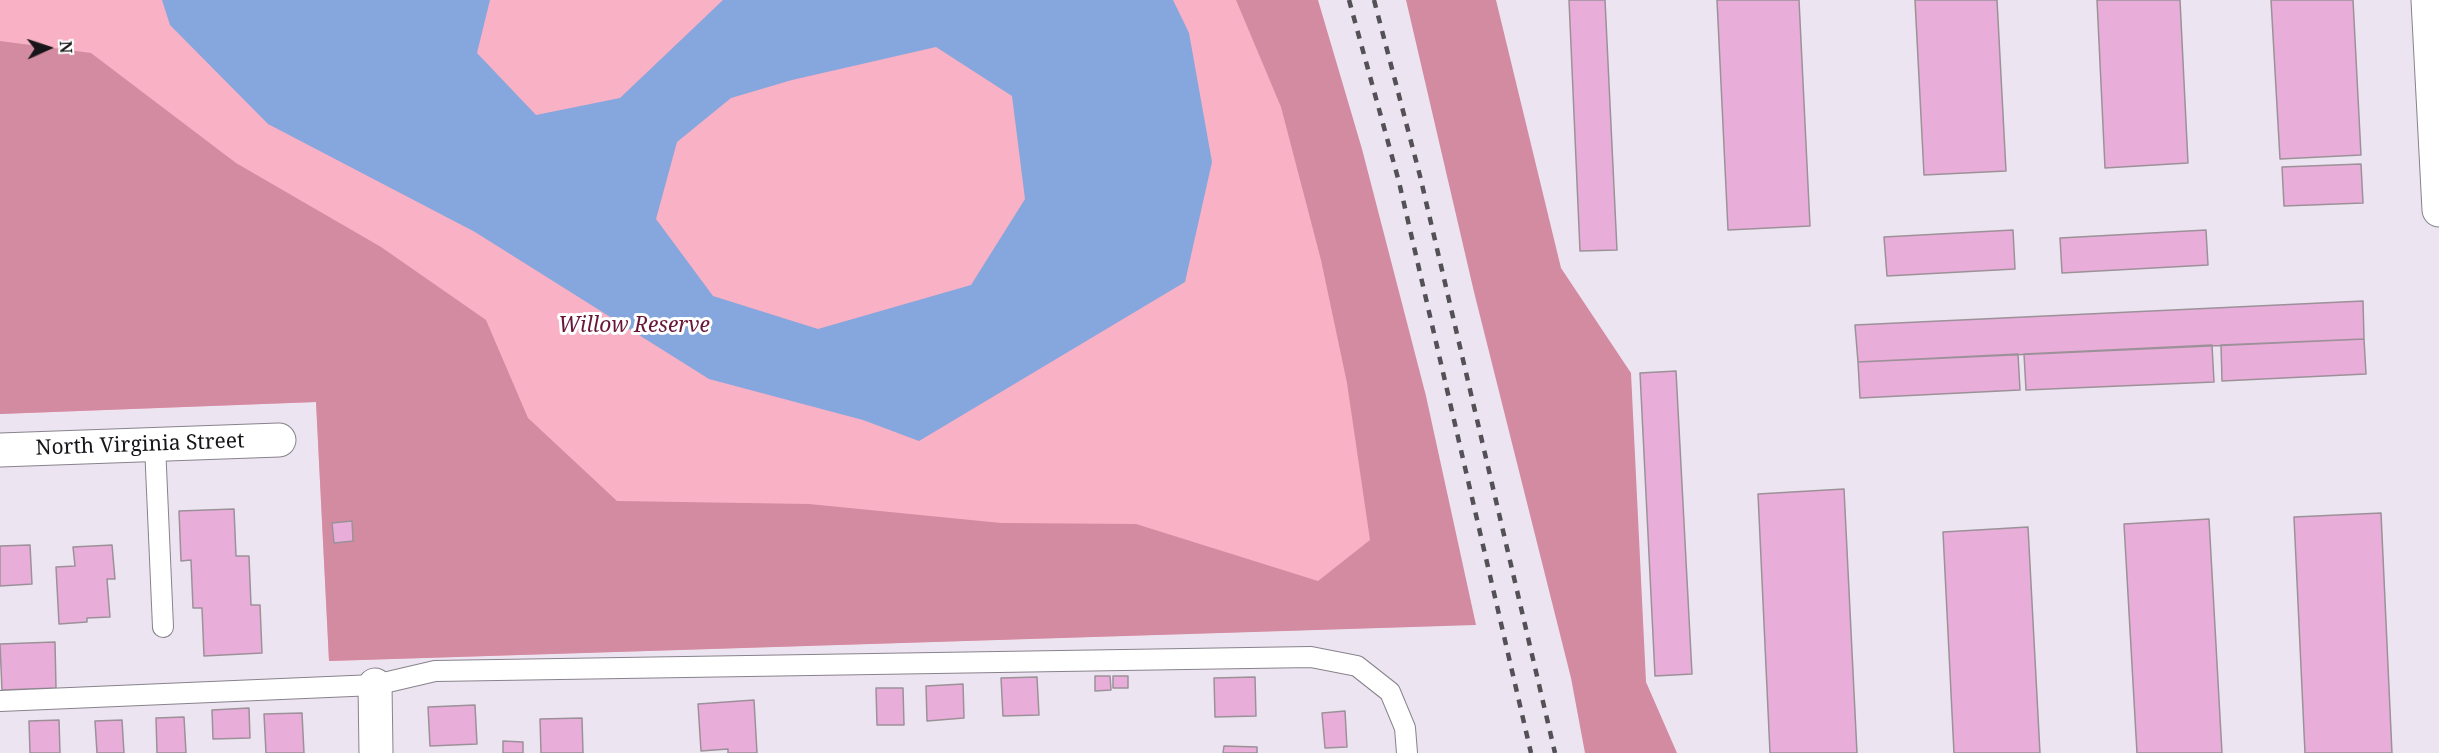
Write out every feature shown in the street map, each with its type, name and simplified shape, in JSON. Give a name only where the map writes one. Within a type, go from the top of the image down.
[{"type":"street","points":[[2428,0],[2439,210]]},
{"type":"street","name":"North Virginia Street","points":[[0,450],[279,440]]},
{"type":"street","points":[[375,685],[376,753]]},
{"type":"lane","points":[[155,445],[164,627]]},
{"type":"lane","points":[[0,701],[375,685],[435,671],[1311,657],[1357,666],[1390,692],[1405,728],[1407,753]]},
{"type":"green space","name":"Willow Reserve","points":[[0,0],[1277,0],[1434,626],[329,661],[316,402],[0,414]]},
{"type":"shaded area","points":[[1236,0],[1318,0],[1362,149],[1426,396],[1476,625],[329,661],[316,402],[0,414],[0,41],[91,53],[236,163],[381,247],[486,320],[528,418],[617,501],[809,504],[1001,523],[1136,524],[1318,581],[1370,540],[1347,383],[1321,260],[1281,107]]},
{"type":"shaded area","points":[[1406,0],[1496,0],[1561,268],[1631,373],[1646,682],[1677,753],[1585,753],[1571,678],[1474,292]]},
{"type":"water","points":[[162,0],[490,0],[477,53],[536,115],[620,98],[723,0],[1173,0],[1189,33],[1212,162],[1185,282],[919,441],[863,420],[709,379],[475,232],[268,124],[170,25]],"holes":[[[936,47],[1012,96],[1025,199],[971,285],[818,329],[713,296],[656,219],[677,142],[731,98],[792,80]]]},
{"type":"building","points":[[1569,0],[1605,0],[1617,250],[1580,251]]},
{"type":"building","points":[[1717,0],[1799,0],[1810,226],[1728,230]]},
{"type":"building","points":[[1915,0],[1997,0],[2006,171],[1924,175]]},
{"type":"building","points":[[2097,0],[2180,0],[2188,163],[2105,168]]},
{"type":"building","points":[[2271,0],[2353,0],[2361,155],[2280,159]]},
{"type":"building","points":[[2361,164],[2363,203],[2284,206],[2282,167]]},
{"type":"building","points":[[2013,230],[2015,269],[1887,276],[1884,237]]},
{"type":"building","points":[[2206,230],[2208,265],[2062,273],[2060,238]]},
{"type":"building","points":[[2363,301],[2364,339],[1858,362],[1855,325]]},
{"type":"building","points":[[2364,339],[2366,374],[2222,381],[2221,345]]},
{"type":"building","points":[[2212,345],[2214,382],[2026,390],[2024,354]]},
{"type":"building","points":[[2018,354],[2020,390],[1860,398],[1858,362]]},
{"type":"building","points":[[1676,371],[1692,674],[1655,676],[1640,373]]},
{"type":"building","points":[[1844,489],[1857,753],[1770,753],[1758,494]]},
{"type":"building","points":[[234,509],[236,556],[249,556],[251,605],[260,605],[262,653],[204,656],[202,608],[193,608],[191,560],[181,561],[179,511]]},
{"type":"building","points":[[2381,513],[2392,753],[2305,753],[2294,517]]},
{"type":"building","points":[[2209,519],[2222,753],[2137,753],[2124,524]]},
{"type":"building","points":[[352,521],[353,541],[334,543],[332,523]]},
{"type":"building","points":[[2028,527],[2040,753],[1954,753],[1943,532]]},
{"type":"building","points":[[30,545],[32,584],[0,586],[0,546]]},
{"type":"building","points":[[112,545],[115,579],[107,579],[110,617],[87,618],[87,622],[59,624],[56,567],[75,566],[73,547]]},
{"type":"building","points":[[55,642],[56,688],[2,690],[0,644]]},
{"type":"building","points":[[1095,676],[1110,676],[1111,690],[1095,691]]},
{"type":"building","points":[[1113,676],[1128,676],[1128,688],[1113,688]]},
{"type":"building","points":[[1037,677],[1039,715],[1003,716],[1001,678]]},
{"type":"building","points":[[1255,677],[1256,716],[1215,717],[1214,678]]},
{"type":"building","points":[[963,684],[964,718],[927,721],[926,686]]},
{"type":"building","points":[[876,688],[903,688],[904,725],[877,725]]},
{"type":"building","points":[[754,700],[757,753],[728,753],[728,749],[701,751],[698,704]]},
{"type":"building","points":[[475,705],[477,744],[430,746],[428,707]]},
{"type":"building","points":[[249,708],[250,738],[213,739],[212,710]]},
{"type":"building","points":[[1345,711],[1347,747],[1325,748],[1322,713]]},
{"type":"building","points":[[302,713],[304,753],[266,753],[264,714]]},
{"type":"building","points":[[184,717],[186,753],[157,753],[156,718]]},
{"type":"building","points":[[582,718],[583,753],[541,753],[540,719]]},
{"type":"building","points":[[59,720],[60,753],[30,753],[29,721]]},
{"type":"building","points":[[122,720],[124,753],[97,753],[95,721]]},
{"type":"building","points":[[503,741],[523,742],[523,753],[503,753]]},
{"type":"building","points":[[1224,746],[1257,747],[1257,753],[1223,753]]},
{"type":"railway","points":[[1349,0],[1399,182],[1531,753]]},
{"type":"railway","points":[[1374,0],[1420,176],[1555,753]]}]
